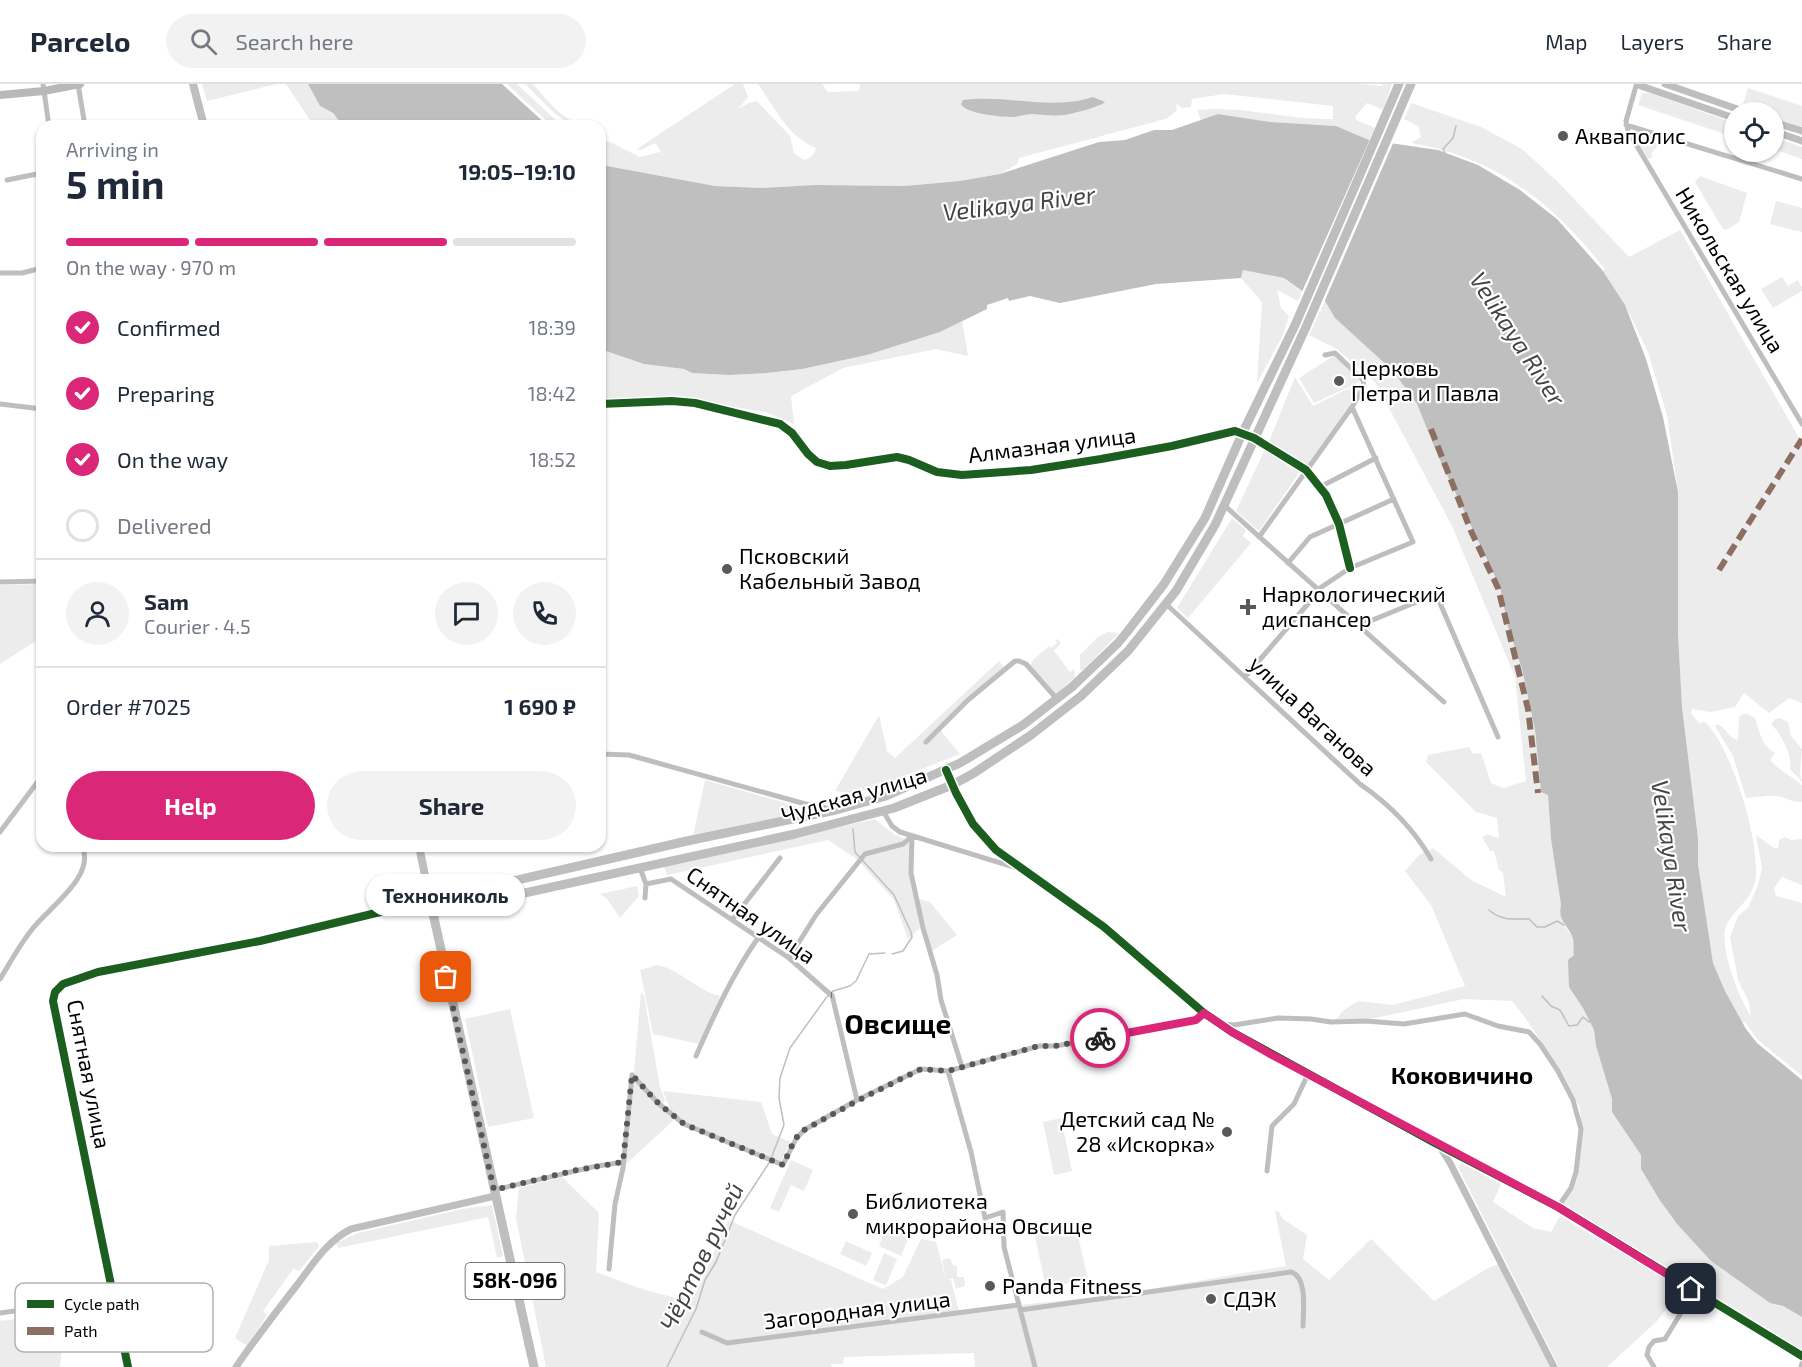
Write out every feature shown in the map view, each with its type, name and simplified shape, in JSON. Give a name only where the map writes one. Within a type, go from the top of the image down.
[{"type":"highway","points":[[1301,325],[1399,84]]},
{"type":"highway","points":[[1301,325],[1412,84]]},
{"type":"highway","name":"Чудская улица","points":[[430,900],[687,841],[836,810],[886,796],[946,770],[1023,725],[1057,699],[1118,643],[1164,584],[1211,505],[1242,434],[1301,325]]},
{"type":"highway","name":"Чудская улица","points":[[433,913],[693,857],[884,811],[952,785],[1031,735],[1081,696],[1128,651],[1186,574],[1225,506],[1301,325]]},
{"type":"highway","points":[[1192,540],[1194,545],[1203,547]]},
{"type":"highway","points":[[1175,567],[1180,566],[1185,569],[1186,574]]},
{"type":"highway","points":[[710,836],[706,845],[713,852]]},
{"type":"highway","points":[[687,841],[694,843],[693,857]]},
{"type":"highway","name":"58К-096","points":[[430,900],[534,1367]]},
{"type":"main road","points":[[0,95],[43,87],[79,84]]},
{"type":"main road","points":[[194,84],[203,120]]},
{"type":"main road","points":[[420,852],[430,900]]},
{"type":"street","points":[[79,84],[84,120]]},
{"type":"street","points":[[1665,84],[1724,104]]},
{"type":"street","points":[[1724,114],[1640,85],[1626,125],[1802,179]]},
{"type":"street","points":[[43,87],[49,120]]},
{"type":"street","name":"Никольская улица","points":[[1626,125],[1802,424]]},
{"type":"street","points":[[1784,125],[1802,131]]},
{"type":"street","points":[[1784,135],[1802,141]]},
{"type":"street","points":[[7,180],[36,174]]},
{"type":"street","points":[[0,273],[22,273],[36,270]]},
{"type":"street","points":[[1259,537],[1364,387],[1363,380],[1335,353],[1325,355]]},
{"type":"street","name":"Алмазная улица","points":[[606,404],[672,401],[695,403],[780,423],[792,433],[817,462],[830,466],[897,457],[937,472],[962,475],[1031,470],[1172,446],[1235,431],[1242,434]]},
{"type":"street","points":[[0,404],[36,408]]},
{"type":"street","points":[[1245,677],[1318,590],[1350,568],[1413,542],[1352,406]]},
{"type":"street","points":[[1242,434],[1254,438],[1306,470],[1320,487],[1339,524],[1350,568]]},
{"type":"street","points":[[1320,487],[1376,458]]},
{"type":"street","points":[[1288,562],[1310,537],[1394,499]]},
{"type":"street","points":[[1225,506],[1444,702]]},
{"type":"street","points":[[0,582],[36,581]]},
{"type":"street","points":[[1358,626],[1434,594],[1437,596],[1498,737]]},
{"type":"street","name":"улица Ваганова","points":[[1166,603],[1360,784],[1394,811],[1431,859]]},
{"type":"street","points":[[926,742],[968,700],[1014,661],[1026,664],[1057,699]]},
{"type":"street","points":[[606,754],[629,755],[809,805],[836,810]]},
{"type":"street","points":[[946,770],[966,812],[982,836],[996,850],[1104,927],[1204,1013],[1250,1043],[1558,1207],[1802,1356]]},
{"type":"street","points":[[0,832],[36,784]]},
{"type":"street","points":[[884,811],[887,820],[895,830],[1024,871]]},
{"type":"street","points":[[789,958],[816,915],[865,854],[903,844],[912,836]]},
{"type":"street","points":[[912,836],[911,873],[921,923],[962,1067]]},
{"type":"street","points":[[0,979],[27,934],[39,919],[72,889],[85,860],[85,852]]},
{"type":"street","points":[[732,920],[780,858]]},
{"type":"street","points":[[640,868],[646,884],[645,898]]},
{"type":"street","name":"Снятная улица","points":[[646,884],[671,879],[789,958],[831,995],[857,1101]]},
{"type":"street","name":"Снятная улица","points":[[111,1283],[53,1001],[58,988],[63,984],[98,972],[260,941],[430,900]]},
{"type":"street","points":[[696,1056],[723,995],[741,962],[758,938]]},
{"type":"street","points":[[609,1269],[632,1075],[664,1108],[684,1124],[783,1165],[795,1139],[804,1130],[921,1069],[948,1071],[1039,1046],[1055,1046],[1196,1020],[1204,1013]]},
{"type":"street","points":[[1221,1024],[1234,1025],[1278,1018],[1311,1019],[1331,1023],[1366,1021],[1404,1024],[1465,1014],[1498,1026],[1529,1032],[1558,1071],[1573,1100],[1581,1129],[1576,1172],[1571,1188],[1558,1207]]},
{"type":"street","points":[[948,1071],[971,1152],[985,1218],[1003,1212],[1004,1247],[1035,1367]]},
{"type":"street","points":[[1267,1170],[1272,1126],[1294,1104],[1308,1074]]},
{"type":"street","points":[[1435,1143],[1450,1163],[1554,1367]]},
{"type":"street","points":[[1450,1163],[1460,1156]]},
{"type":"street","points":[[236,1367],[273,1315],[337,1236],[351,1229],[572,1172],[623,1162]]},
{"type":"street","name":"Загородная улица","points":[[702,1332],[727,1343],[1291,1272],[1296,1274],[1302,1282],[1303,1326]]},
{"type":"street","points":[[1654,1367],[1647,1355],[1649,1347],[1654,1341],[1665,1339],[1687,1303],[1691,1289]]},
{"type":"street","points":[[0,1313],[15,1311]]},
{"type":"street","name":"Снятная улица","points":[[125,1352],[128,1367]]},
{"type":"shaded area","points":[[202,84],[277,84],[207,101]]},
{"type":"shaded area","points":[[286,84],[308,84],[320,106],[333,113],[338,120],[310,120]]},
{"type":"shaded area","points":[[507,84],[517,84],[556,120],[546,120]]},
{"type":"shaded area","points":[[525,84],[533,84],[551,104],[570,120],[564,120]]},
{"type":"shaded area","points":[[735,84],[743,84],[748,97],[738,109],[757,101],[790,136],[794,153],[804,160],[812,156],[816,148],[789,129],[758,84],[822,84],[828,92],[859,91],[860,84],[1358,84],[1382,86],[1392,84],[1383,110],[1367,103],[1355,117],[1356,120],[1375,128],[1369,140],[1336,126],[1270,122],[1218,114],[1201,120],[1197,110],[1214,109],[1333,119],[1333,106],[1224,94],[1192,99],[1191,107],[1183,108],[1176,104],[1177,110],[1168,118],[1019,158],[1017,164],[1000,174],[960,181],[904,186],[815,185],[761,188],[715,186],[606,165],[606,141],[640,157],[660,152],[665,158],[655,143],[641,150],[637,149]]},
{"type":"shaded area","points":[[1748,88],[1802,106],[1802,129],[1784,123],[1784,102],[1744,102]]},
{"type":"shaded area","points":[[1642,93],[1650,93],[1724,119],[1724,134],[1638,105]]},
{"type":"shaded area","points":[[1411,103],[1481,127],[1522,149],[1558,182],[1629,257],[1680,230],[1802,443],[1802,703],[1789,698],[1769,713],[1744,693],[1735,707],[1710,712],[1692,709],[1691,713],[1699,723],[1705,722],[1715,735],[1735,774],[1754,846],[1756,866],[1753,888],[1730,919],[1725,933],[1731,971],[1751,1016],[1749,1002],[1738,980],[1730,937],[1738,916],[1748,908],[1758,885],[1762,868],[1756,835],[1774,848],[1778,848],[1779,840],[1785,837],[1791,840],[1802,839],[1802,885],[1782,877],[1774,888],[1776,896],[1802,903],[1802,1076],[1757,1039],[1745,1022],[1742,1023],[1713,963],[1698,864],[1698,838],[1682,707],[1678,633],[1678,492],[1667,415],[1648,352],[1625,305],[1603,271],[1605,269],[1585,245],[1564,223],[1520,186],[1470,160],[1442,150],[1411,143],[1421,137],[1418,126],[1404,119]]},
{"type":"shaded area","points":[[1636,130],[1668,140],[1661,142],[1651,154],[1653,157],[1648,159],[1633,135]]},
{"type":"shaded area","points":[[1784,141],[1802,147],[1802,159],[1784,153]]},
{"type":"shaded area","points":[[1700,176],[1747,193],[1739,222],[1726,230],[1723,229],[1695,182]]},
{"type":"shaded area","points":[[1776,201],[1802,208],[1802,232],[1770,224]]},
{"type":"shaded area","points":[[1243,270],[1284,278],[1302,292],[1298,301],[1277,290],[1281,308],[1289,316],[1283,335],[1257,383],[1262,302],[1241,278]]},
{"type":"shaded area","points":[[1782,277],[1788,286],[1798,280],[1802,291],[1773,308],[1761,289]]},
{"type":"shaded area","points":[[1325,301],[1335,318],[1393,371],[1417,404],[1438,456],[1500,587],[1508,627],[1522,669],[1535,730],[1541,792],[1548,794],[1560,912],[1564,925],[1572,936],[1583,1008],[1594,1030],[1596,1046],[1612,1099],[1612,1112],[1641,1155],[1641,1169],[1659,1199],[1677,1224],[1711,1261],[1770,1303],[1783,1306],[1802,1317],[1802,1352],[1560,1206],[1577,1179],[1582,1136],[1580,1108],[1562,1072],[1512,1001],[1464,999],[1375,1018],[1335,1020],[1344,1010],[1358,1001],[1393,1005],[1465,986],[1431,905],[1405,871],[1419,855],[1433,848],[1471,880],[1506,897],[1503,872],[1499,870],[1494,851],[1490,851],[1482,837],[1489,835],[1499,838],[1497,818],[1476,812],[1426,762],[1428,755],[1469,747],[1473,754],[1481,753],[1491,783],[1503,788],[1526,781],[1515,677],[1452,526],[1375,382],[1337,349],[1309,335]]},
{"type":"shaded area","points":[[962,321],[968,356],[936,349],[843,368],[791,396],[794,424],[765,412],[672,397],[606,401],[606,351],[644,364],[684,369],[692,373],[729,375],[767,373],[802,369],[867,355],[940,332]]},
{"type":"shaded area","points":[[1335,355],[1360,382],[1314,403],[1299,378]]},
{"type":"shaded area","points":[[1295,377],[1313,406],[1360,383],[1362,389],[1307,468],[1268,444]]},
{"type":"shaded area","points":[[1265,449],[1301,470],[1259,531],[1236,511]]},
{"type":"shaded area","points":[[1232,518],[1246,530],[1243,536],[1251,543],[1188,618],[1177,608]]},
{"type":"shaded area","points":[[36,584],[36,641],[0,664],[0,585]]},
{"type":"shaded area","points":[[1108,632],[1119,633],[1083,670],[1080,670],[1080,655],[1098,637]]},
{"type":"shaded area","points":[[1055,640],[1061,643],[1054,651],[1070,672],[1074,669],[1075,677],[1056,695],[1030,666],[1033,660],[1049,646],[1051,648],[1057,643]]},
{"type":"shaded area","points":[[999,661],[1004,667],[956,710],[941,731],[960,754],[879,786],[853,793],[835,791],[879,715],[887,751],[895,758]]},
{"type":"shaded area","points":[[1743,714],[1755,718],[1764,742],[1775,753],[1770,760],[1802,785],[1802,802],[1777,796],[1746,798],[1733,756],[1715,726],[1720,725],[1738,740],[1739,717]]},
{"type":"shaded area","points":[[1780,718],[1788,722],[1791,736],[1802,749],[1800,773],[1802,782],[1790,769],[1790,758],[1785,745],[1771,724],[1775,719]]},
{"type":"shaded area","points":[[705,780],[796,806],[799,813],[693,836]]},
{"type":"shaded area","points":[[875,819],[895,835],[910,841],[913,891],[920,928],[908,939],[894,900],[858,860],[828,840],[667,875],[664,867]]},
{"type":"shaded area","points":[[637,886],[639,896],[620,918],[607,899],[600,894]]},
{"type":"shaded area","points":[[918,899],[930,902],[957,935],[932,951]]},
{"type":"shaded area","points":[[657,965],[720,996],[699,1044],[653,1034],[640,970]]},
{"type":"shaded area","points":[[641,992],[644,996],[660,1087],[665,1100],[661,1109],[674,1120],[626,1164]]},
{"type":"shaded area","points":[[510,1009],[534,1118],[488,1127],[465,1019]]},
{"type":"shaded area","points":[[663,1091],[761,1102],[772,1134],[790,1142],[781,1162],[685,1123],[671,1112]]},
{"type":"shaded area","points":[[1061,1118],[1072,1171],[1054,1175],[1043,1122]]},
{"type":"shaded area","points":[[791,1160],[813,1170],[804,1191],[791,1185],[779,1212],[770,1208]]},
{"type":"shaded area","points":[[1461,1163],[1501,1184],[1493,1202],[1533,1228],[1551,1232],[1560,1216],[1682,1289],[1656,1322],[1607,1367],[1559,1367],[1458,1167]]},
{"type":"shaded area","points":[[562,1177],[599,1213],[596,1272],[642,1289],[679,1299],[685,1291],[697,1291],[728,1220],[883,1289],[903,1277],[921,1239],[936,1242],[946,1280],[942,1260],[950,1258],[953,1265],[957,1266],[957,1277],[964,1277],[965,1286],[956,1289],[953,1278],[947,1280],[951,1280],[959,1311],[1109,1296],[1286,1266],[1275,1211],[1278,1211],[1283,1219],[1307,1235],[1303,1259],[1329,1280],[1371,1239],[1434,1301],[1490,1267],[1499,1264],[1550,1367],[975,1367],[974,1353],[844,1357],[843,1364],[832,1364],[831,1367],[546,1367],[516,1218],[519,1188]]},
{"type":"shaded area","points":[[492,1205],[503,1255],[501,1257],[497,1257],[488,1217],[338,1248],[336,1243],[358,1233],[462,1209]]},
{"type":"shaded area","points":[[1075,1223],[1088,1279],[1046,1288],[1034,1232]]},
{"type":"shaded area","points":[[887,1226],[909,1236],[901,1256],[879,1246]]},
{"type":"shaded area","points":[[846,1241],[872,1253],[866,1266],[840,1254]]},
{"type":"shaded area","points":[[317,1242],[319,1246],[299,1271],[294,1268],[263,1311],[267,1315],[247,1346],[235,1338],[269,1260],[269,1246]]},
{"type":"shaded area","points":[[884,1253],[897,1259],[886,1285],[873,1280]]},
{"type":"shaded area","points":[[0,1317],[1,1321],[15,1319],[15,1352],[62,1352],[60,1367],[0,1367]]},
{"type":"water","points":[[308,84],[502,84],[541,120],[338,120],[333,113],[320,106]]},
{"type":"water","points":[[1093,97],[1105,102],[1086,110],[1061,115],[993,116],[977,113],[961,104],[963,100],[979,99],[1061,103]]},
{"type":"water","name":"Velikaya River","points":[[1218,114],[1270,122],[1336,126],[1369,140],[1438,150],[1478,165],[1520,190],[1557,219],[1603,271],[1625,305],[1646,359],[1663,417],[1678,492],[1678,633],[1682,707],[1698,838],[1698,864],[1713,963],[1746,1029],[1757,1043],[1802,1080],[1802,1317],[1783,1306],[1770,1303],[1711,1261],[1677,1224],[1659,1199],[1641,1169],[1641,1155],[1612,1112],[1612,1099],[1596,1046],[1594,1030],[1569,987],[1568,960],[1574,955],[1573,941],[1560,911],[1548,795],[1541,792],[1535,730],[1522,669],[1508,627],[1500,587],[1438,456],[1417,404],[1393,371],[1335,318],[1325,301],[1302,291],[1284,278],[1243,270],[1241,278],[1156,284],[1060,303],[1030,296],[1009,301],[1008,298],[987,305],[987,309],[940,332],[867,355],[802,369],[729,375],[692,373],[684,369],[644,364],[606,351],[606,165],[715,186],[761,188],[815,185],[904,186],[960,181],[1000,174],[1099,142],[1125,140],[1154,130],[1172,130]]},
{"type":"pier","points":[[1371,137],[1394,141],[1323,305],[1301,294]]},
{"type":"waterway","points":[[1445,153],[1443,149],[1453,138],[1456,126]]},
{"type":"waterway","name":"Чёртов ручей","points":[[853,829],[855,852],[894,895],[911,932],[912,937],[903,951],[892,954]]},
{"type":"waterway","points":[[1489,910],[1503,918],[1529,919],[1537,927],[1545,927],[1557,921],[1564,925]]},
{"type":"waterway","name":"Чёртов ручей","points":[[772,1156],[784,1125],[779,1098],[780,1078],[790,1048],[826,998],[833,991],[850,986],[856,981],[869,954],[885,953]]},
{"type":"waterway","points":[[1542,996],[1551,1006],[1560,1010],[1569,1026],[1577,1025],[1583,1017],[1590,1021]]},
{"type":"waterway","name":"Чёртов ручей","points":[[667,1367],[696,1309],[705,1280],[716,1262],[735,1215],[769,1163]]},
{"type":"marked path","points":[[1431,429],[1471,531],[1498,588],[1528,709],[1538,793]]},
{"type":"marked path","points":[[1719,570],[1802,439]]},
{"type":"cycle path","points":[[606,404],[672,401],[695,403],[780,424],[792,433],[817,462],[830,466],[897,457],[937,472],[962,475],[1031,470],[1101,459],[1235,431],[1254,438],[1306,470],[1326,495],[1339,524],[1350,568]]},
{"type":"cycle path","points":[[946,770],[973,824],[996,850],[1104,927],[1204,1013],[1232,1032],[1433,1142],[1558,1207],[1802,1356]]},
{"type":"cycle path","points":[[111,1283],[53,1001],[55,992],[63,984],[98,972],[260,941],[430,900]]},
{"type":"cycle path","points":[[125,1352],[128,1367]]},
{"type":"way so far","points":[[446,977],[494,1190],[577,1170],[623,1162],[632,1075],[659,1104],[684,1124],[783,1165],[795,1139],[804,1130],[921,1069],[948,1071],[1039,1046],[1055,1046],[1100,1038]]},
{"type":"place","name":"Акваполис","points":[[1563,136]]},
{"type":"place","name":"Церковь Петра и Павла","points":[[1339,381]]},
{"type":"place","name":"Псковский Кабельный Завод","points":[[727,569]]},
{"type":"place","name":"Наркологический диспансер","points":[[1248,607]]},
{"type":"place","name":"Технониколь","points":[[446,977]]},
{"type":"place","name":"Детский сад № 28 «Искорка»","points":[[1227,1132]]},
{"type":"place","name":"Библиотека микрорайона Овсище","points":[[853,1214]]},
{"type":"place","name":"Panda Fitness","points":[[990,1286]]},
{"type":"place","name":"СДЭК","points":[[1211,1299]]},
{"type":"district","name":"Овсище","points":[[898,1024]]},
{"type":"district","name":"Коковичино","points":[[1462,1076]]},
{"type":"route","points":[[1100,1038],[1196,1020],[1204,1013],[1272,1055],[1558,1207],[1691,1289]]}]
